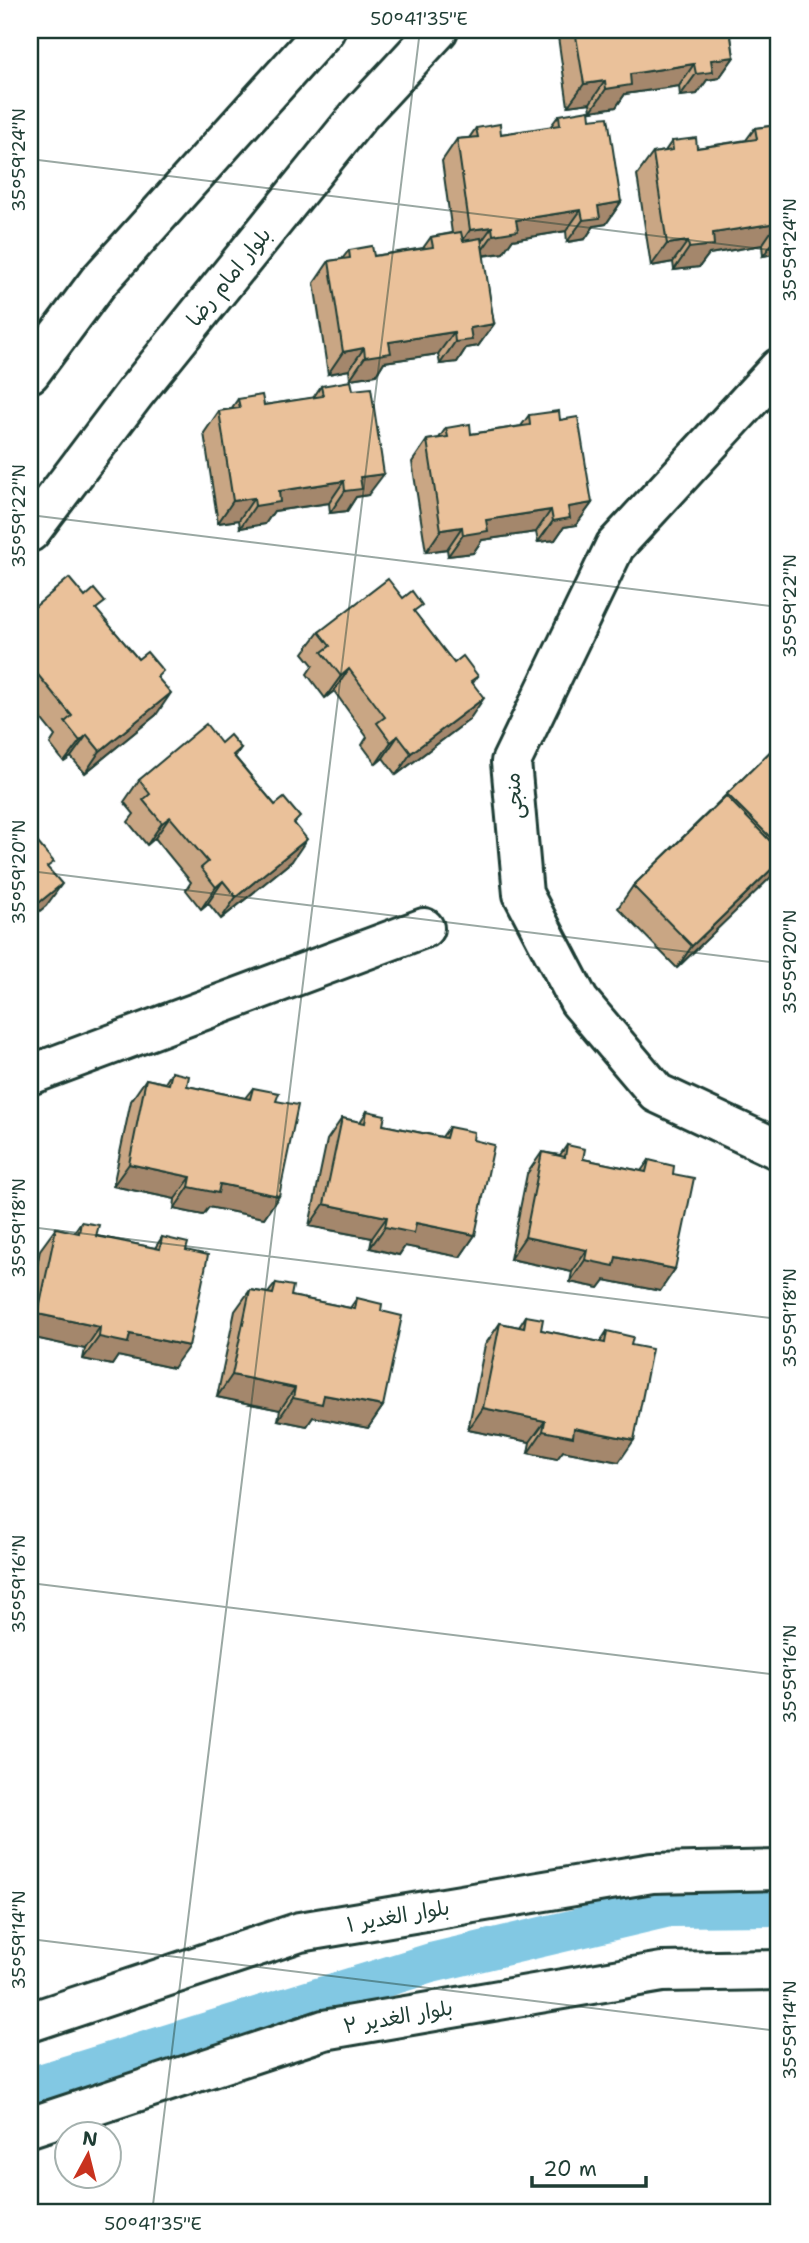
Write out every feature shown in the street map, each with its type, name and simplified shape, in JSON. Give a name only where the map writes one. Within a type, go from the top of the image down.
[{"type":"street","points":[[30,373],[99,282],[325,30]]},
{"type":"street","name":"بلوار امام رضا","points":[[30,532],[135,393],[360,114],[438,30]]},
{"type":"street","name":"منجی","points":[[779,368],[615,546],[511,762],[523,894],[579,1001],[657,1093],[779,1150]]},
{"type":"street","points":[[30,1075],[424,928]]},
{"type":"street","name":"بلوار الغدیر ۱","points":[[30,2022],[300,1932],[652,1872],[779,1870]]},
{"type":"street","name":"بلوار الغدیر ۲","points":[[30,2127],[324,2030],[662,1972],[779,1970]]},
{"type":"building","points":[[575,30],[730,30],[734,57],[711,60],[713,72],[696,74],[694,64],[630,74],[631,85],[606,89],[605,81],[584,84]]},
{"type":"building","points":[[589,110],[590,119],[608,117],[621,202],[598,206],[600,218],[583,220],[581,210],[516,220],[518,231],[493,235],[492,227],[470,230],[457,139],[478,137],[476,128],[500,124],[501,134],[560,125],[559,115]]},
{"type":"building","points":[[779,125],[779,234],[777,223],[713,233],[714,245],[689,248],[688,241],[667,244],[653,153],[673,150],[672,141],[696,138],[697,148],[757,139],[755,128]]},
{"type":"building","points":[[461,232],[463,241],[481,238],[494,324],[470,328],[472,340],[455,342],[454,332],[389,342],[391,353],[365,357],[364,348],[343,352],[329,261],[350,258],[349,250],[372,246],[374,256],[433,247],[431,237]]},
{"type":"building","points":[[351,381],[353,390],[371,388],[384,474],[360,477],[362,489],[345,491],[344,481],[279,491],[280,502],[255,506],[254,498],[233,501],[219,411],[240,408],[238,399],[262,395],[264,405],[323,396],[321,386]]},
{"type":"building","points":[[559,411],[560,420],[578,417],[592,503],[568,507],[570,518],[553,521],[551,510],[486,520],[488,531],[463,535],[462,527],[441,530],[427,440],[448,437],[446,428],[470,424],[471,434],[530,425],[529,415]]},
{"type":"building","points":[[69,578],[85,597],[94,589],[105,602],[96,609],[138,659],[147,652],[163,671],[157,677],[171,693],[100,751],[87,735],[80,741],[65,722],[72,716],[34,670],[30,674],[30,611]]},
{"type":"building","points":[[388,579],[403,598],[412,591],[422,605],[414,611],[454,663],[463,656],[478,676],[471,681],[484,698],[411,753],[398,736],[391,742],[377,723],[385,717],[349,669],[341,676],[322,652],[330,646],[319,632]]},
{"type":"building","points":[[206,724],[221,743],[230,735],[241,748],[233,755],[275,805],[284,798],[300,817],[294,823],[307,839],[236,897],[223,881],[216,887],[201,868],[208,862],[170,817],[162,823],[143,800],[150,794],[139,780]]},
{"type":"building","points":[[779,743],[779,846],[727,794]]},
{"type":"building","points":[[726,796],[779,850],[779,862],[692,946],[633,886]]},
{"type":"building","points":[[38,843],[54,862],[47,867],[62,884],[30,910],[30,850]]},
{"type":"building","points":[[172,1072],[189,1076],[187,1086],[250,1099],[253,1088],[279,1093],[276,1101],[298,1105],[279,1196],[220,1184],[218,1193],[189,1187],[191,1177],[129,1164],[146,1079],[169,1084]]},
{"type":"building","points":[[367,1111],[385,1115],[383,1125],[446,1138],[449,1127],[474,1132],[473,1140],[494,1145],[475,1235],[416,1223],[414,1233],[385,1227],[387,1217],[324,1204],[342,1118],[365,1123]]},
{"type":"building","points":[[567,1145],[585,1149],[583,1159],[646,1172],[649,1160],[674,1166],[673,1174],[694,1178],[675,1269],[616,1257],[614,1266],[585,1260],[587,1250],[525,1237],[542,1152],[565,1157]]},
{"type":"building","points":[[81,1222],[99,1225],[96,1236],[160,1249],[162,1237],[188,1243],[186,1250],[208,1255],[189,1346],[130,1334],[128,1343],[99,1337],[100,1327],[38,1314],[56,1228],[79,1233]]},
{"type":"building","points":[[276,1283],[293,1286],[291,1296],[355,1309],[357,1298],[382,1304],[381,1311],[402,1316],[383,1406],[324,1395],[322,1404],[293,1398],[295,1388],[232,1375],[250,1290],[273,1294]]},
{"type":"building","points":[[526,1316],[543,1319],[541,1330],[605,1343],[607,1331],[633,1337],[631,1345],[652,1349],[634,1440],[574,1428],[573,1437],[543,1431],[545,1421],[483,1408],[500,1323],[524,1328]]},
{"type":"waterway","points":[[30,2087],[431,1963],[669,1907],[779,1906]]}]
